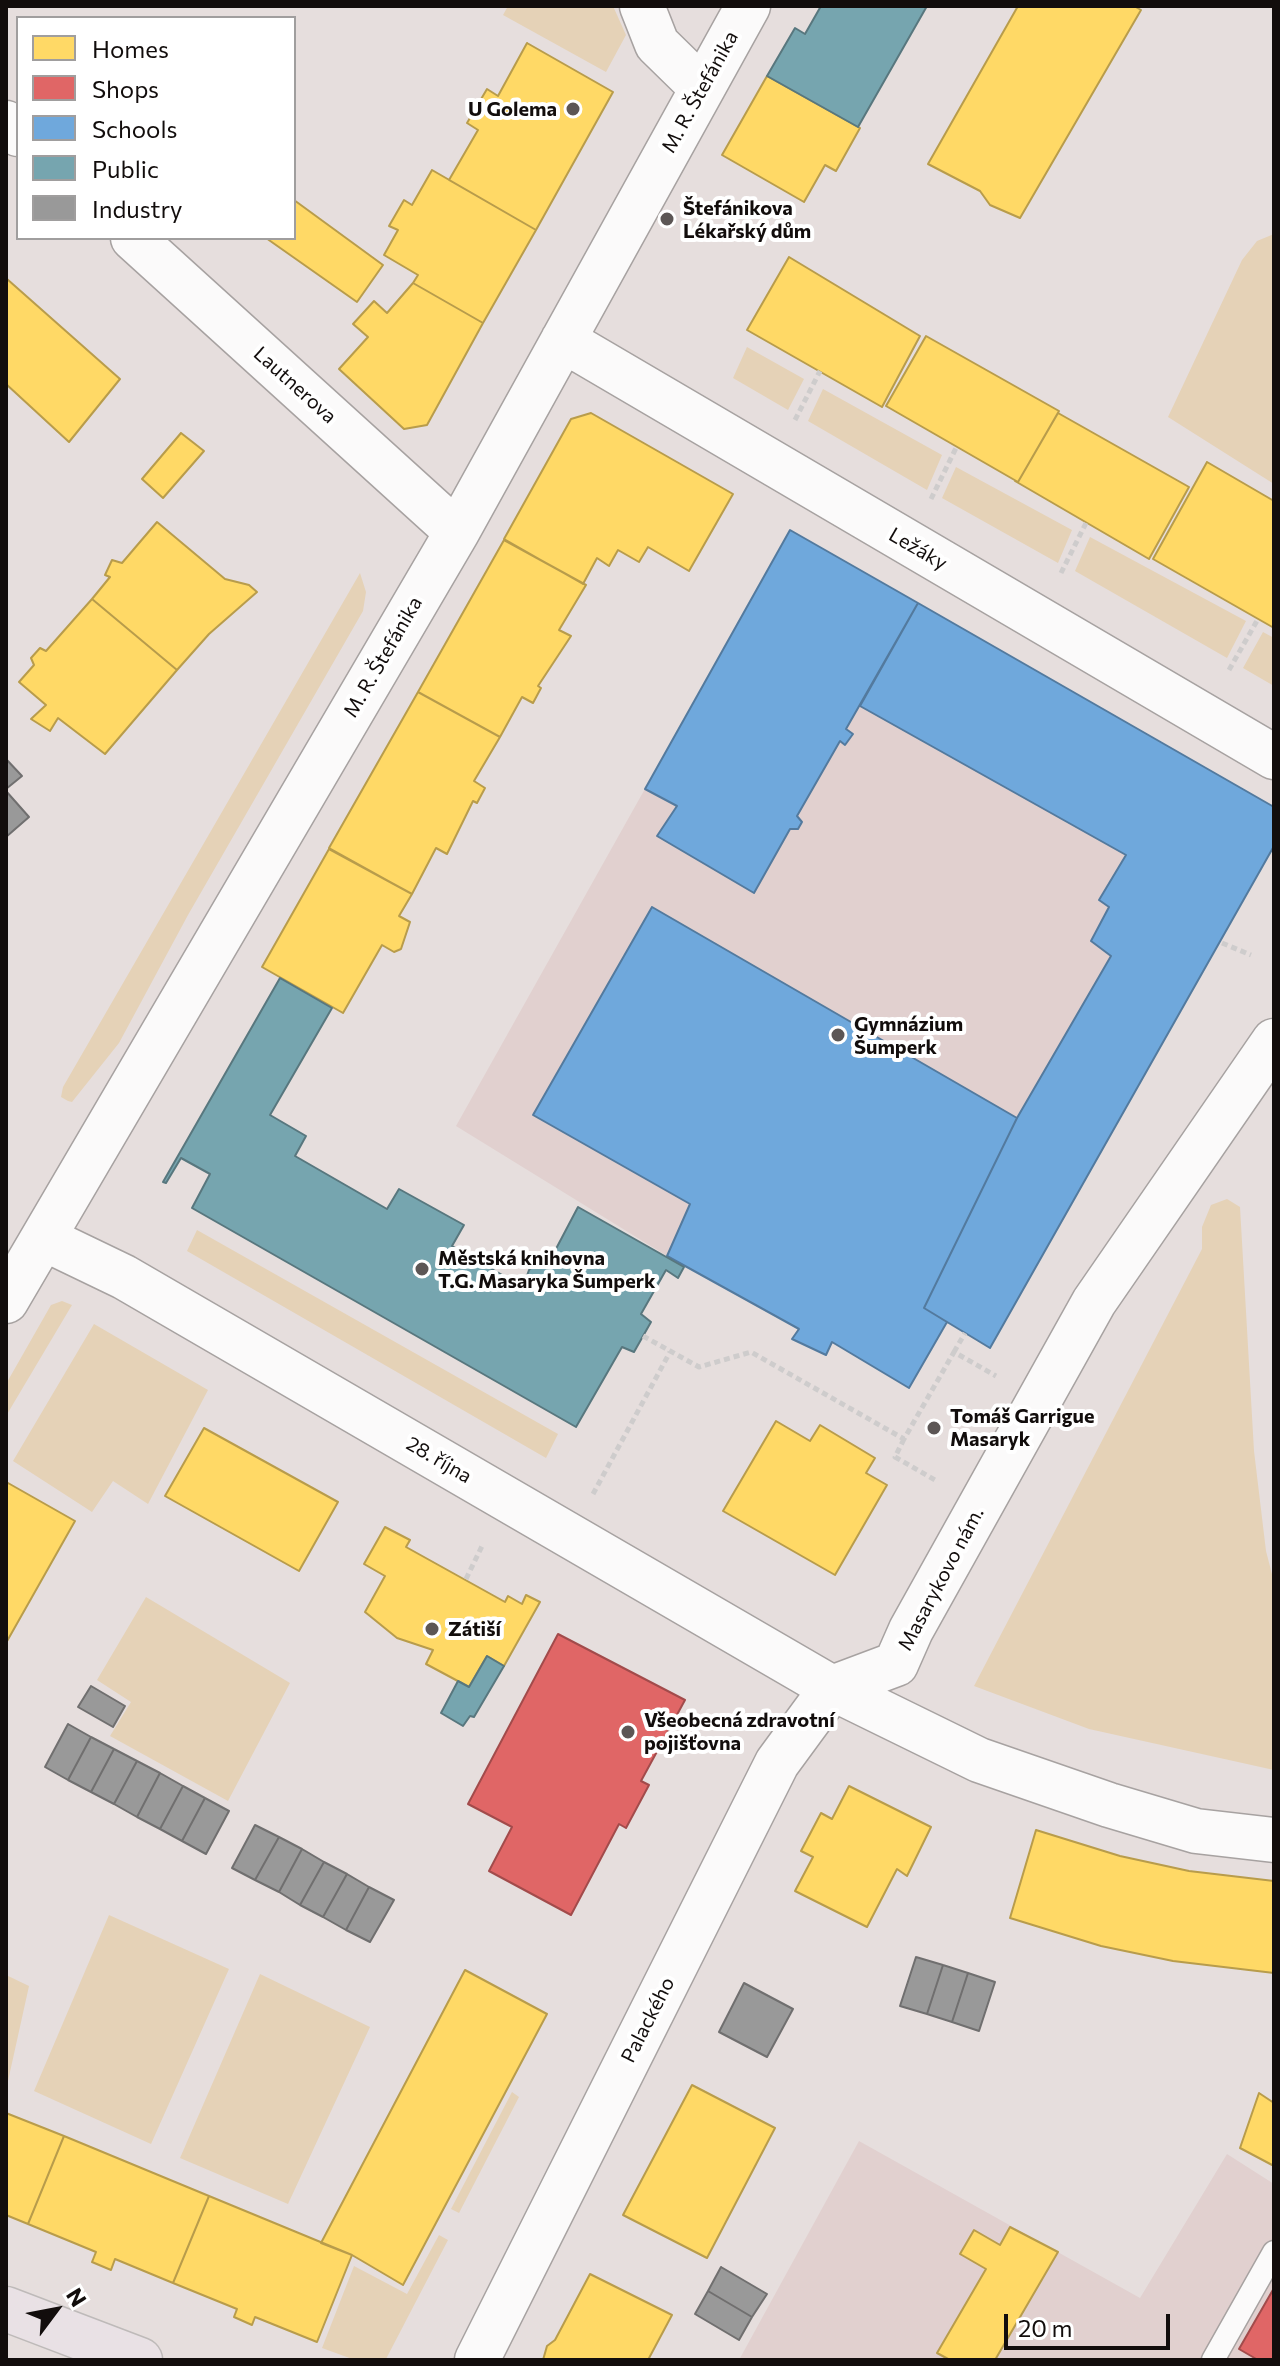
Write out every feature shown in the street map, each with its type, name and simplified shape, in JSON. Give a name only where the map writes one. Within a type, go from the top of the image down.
[{"type":"main road","points":[[6,2309],[140,2360]]},
{"type":"street","points":[[642,6],[657,44],[702,88]]},
{"type":"street","name":"M. R. Štefánika","points":[[6,1301],[457,532],[748,6]]},
{"type":"street","name":"Lautnerova","points":[[135,240],[457,532]]},
{"type":"street","name":"Ležáky","points":[[563,340],[1274,757]]},
{"type":"street","name":"Masarykovo nám.","points":[[832,1688],[896,1664],[911,1630],[1094,1302],[1274,1041]]},
{"type":"street","name":"28. října","points":[[43,1238],[124,1277],[832,1688]]},
{"type":"street","points":[[832,1688],[979,1760],[1109,1805],[1196,1831],[1274,1840]]},
{"type":"street","name":"Palackého","points":[[477,2360],[777,1763],[832,1688]]},
{"type":"lane","points":[[1213,2360],[1274,2252]]},
{"type":"path","points":[[793,423],[820,371]]},
{"type":"path","points":[[931,500],[957,446]]},
{"type":"path","points":[[1061,574],[1086,523]]},
{"type":"path","points":[[1229,670],[1258,619]]},
{"type":"path","points":[[1222,943],[1251,955]]},
{"type":"path","points":[[935,1480],[895,1457],[965,1333]]},
{"type":"path","points":[[643,1336],[699,1367],[751,1352],[904,1439]]},
{"type":"path","points":[[591,1498],[670,1352]]},
{"type":"path","points":[[954,1352],[998,1376]]},
{"type":"path","points":[[466,1579],[489,1532]]},
{"type":"shaded area","points":[[508,6],[613,6],[626,35],[606,72],[503,15]]},
{"type":"shaded area","points":[[1274,234],[1274,484],[1168,417],[1242,260],[1257,241]]},
{"type":"shaded area","points":[[747,347],[804,379],[788,410],[733,378]]},
{"type":"shaded area","points":[[823,389],[942,455],[927,490],[808,421]]},
{"type":"shaded area","points":[[956,467],[1072,530],[1058,563],[942,498]]},
{"type":"shaded area","name":"Gymnázium Šumperk","points":[[790,530],[1274,807],[1274,846],[990,1348],[947,1322],[909,1388],[833,1342],[826,1355],[792,1339],[798,1328],[667,1256],[456,1126]]},
{"type":"shaded area","points":[[1090,537],[1246,621],[1227,658],[1075,571]]},
{"type":"shaded area","points":[[360,573],[366,592],[363,611],[188,915],[119,1043],[72,1102],[68,1101],[61,1097],[63,1087]]},
{"type":"shaded area","points":[[1263,632],[1274,638],[1274,686],[1243,668]]},
{"type":"shaded area","points":[[1227,1199],[1240,1207],[1254,1451],[1266,1551],[1274,1582],[1274,1770],[1089,1729],[974,1686],[1202,1249],[1202,1227],[1211,1205]]},
{"type":"shaded area","points":[[197,1230],[558,1434],[546,1458],[187,1251]]},
{"type":"shaded area","points":[[62,1301],[72,1305],[6,1416],[6,1384],[51,1305]]},
{"type":"shaded area","points":[[94,1324],[208,1390],[148,1504],[113,1481],[92,1512],[13,1461]]},
{"type":"shaded area","points":[[146,1597],[290,1683],[228,1801],[110,1736],[131,1702],[97,1680]]},
{"type":"shaded area","points":[[109,1915],[229,1969],[151,2144],[34,2091]]},
{"type":"shaded area","points":[[260,1974],[370,2027],[288,2204],[180,2158]]},
{"type":"shaded area","points":[[6,1975],[29,1986],[8,2081],[6,2080]]},
{"type":"shaded area","points":[[512,2092],[519,2097],[459,2213],[451,2209]]},
{"type":"shaded area","points":[[859,2141],[1140,2298],[1227,2154],[1274,2184],[1274,2360],[739,2360]]},
{"type":"shaded area","points":[[439,2235],[448,2240],[386,2359],[355,2360],[322,2348],[354,2266],[407,2294]]},
{"type":"building: Homes","points":[[1018,6],[1134,6],[1141,10],[1020,218],[990,205],[980,191],[928,164]]},
{"type":"building: Homes","points":[[527,43],[613,92],[536,230],[449,180],[478,130],[467,123],[487,89],[498,96]]},
{"type":"building: Homes","points":[[767,76],[860,128],[836,171],[825,165],[804,202],[722,155]]},
{"type":"building: Homes","points":[[432,170],[536,230],[483,323],[413,283],[418,275],[384,255],[398,230],[389,226],[404,200],[412,205]]},
{"type":"building: Homes","points":[[296,201],[383,265],[357,302],[269,240],[296,240]]},
{"type":"building: Homes","points":[[789,257],[920,336],[882,407],[747,330]]},
{"type":"building: Homes","points":[[7,279],[120,379],[69,442],[6,384]]},
{"type":"building: Homes","points":[[413,283],[483,323],[427,425],[404,429],[339,369],[368,337],[353,324],[374,301],[387,313]]},
{"type":"building: Homes","points":[[926,336],[1059,411],[1018,482],[886,406]]},
{"type":"building: Homes","points":[[591,413],[733,494],[689,571],[648,547],[639,562],[618,550],[609,566],[597,558],[583,584],[504,539],[571,419]]},
{"type":"building: Homes","points":[[1058,413],[1189,487],[1149,559],[1015,481],[1018,482]]},
{"type":"building: Homes","points":[[181,433],[204,451],[163,498],[142,479]]},
{"type":"building: Homes","points":[[1207,462],[1274,501],[1274,628],[1153,559]]},
{"type":"building: Homes","points":[[157,522],[225,579],[249,585],[257,592],[209,634],[177,670],[92,599],[110,577],[105,575],[112,560],[122,563]]},
{"type":"building: Homes","points":[[504,540],[586,585],[559,630],[571,636],[538,686],[541,688],[533,703],[522,697],[500,737],[418,692]]},
{"type":"building: Homes","points":[[92,599],[177,670],[105,754],[58,718],[50,731],[31,719],[46,705],[19,682],[34,665],[31,658],[40,648],[46,651]]},
{"type":"building: Homes","points":[[418,692],[500,737],[474,781],[485,788],[477,803],[473,801],[447,854],[436,848],[412,894],[329,848]]},
{"type":"building: Homes","points":[[329,849],[412,894],[399,916],[410,922],[401,949],[394,952],[382,945],[343,1013],[262,967]]},
{"type":"building: Homes","points":[[776,1421],[810,1441],[820,1425],[875,1458],[866,1473],[887,1485],[835,1575],[723,1511]]},
{"type":"building: Homes","points":[[204,1428],[338,1502],[299,1571],[165,1496]]},
{"type":"building: Homes","points":[[8,1483],[75,1521],[6,1643],[6,1486]]},
{"type":"building: Homes","points":[[385,1527],[410,1540],[406,1547],[505,1602],[508,1596],[522,1604],[526,1595],[540,1602],[504,1666],[487,1656],[469,1687],[426,1664],[433,1650],[397,1638],[365,1612],[385,1576],[364,1564]]},
{"type":"building: Homes","points":[[849,1786],[931,1827],[907,1876],[897,1869],[867,1927],[795,1891],[813,1857],[801,1851],[821,1813],[832,1819]]},
{"type":"building: Homes","points":[[1036,1830],[1120,1856],[1189,1871],[1274,1881],[1274,1973],[1173,1961],[1101,1946],[1010,1918]]},
{"type":"building: Homes","points":[[465,1970],[547,2014],[403,2285],[352,2255],[321,2243]]},
{"type":"building: Homes","points":[[692,2085],[775,2128],[707,2258],[623,2215]]},
{"type":"building: Homes","points":[[1259,2093],[1274,2103],[1274,2166],[1240,2148]]},
{"type":"building: Homes","points":[[6,2113],[64,2136],[28,2224],[6,2215]]},
{"type":"building: Homes","points":[[64,2136],[209,2196],[173,2283],[115,2259],[111,2270],[92,2262],[96,2252],[28,2224]]},
{"type":"building: Homes","points":[[209,2196],[352,2255],[317,2342],[255,2317],[252,2325],[234,2317],[237,2309],[173,2283]]},
{"type":"building: Homes","points":[[1010,2227],[1058,2252],[995,2360],[950,2360],[937,2353],[986,2269],[960,2254],[974,2230],[1000,2245]]},
{"type":"building: Homes","points":[[590,2274],[672,2315],[648,2360],[543,2360],[547,2346],[555,2340]]},
{"type":"building: Shops","points":[[558,1634],[685,1700],[641,1781],[649,1785],[626,1828],[619,1824],[571,1915],[489,1871],[512,1827],[468,1804]]},
{"type":"building: Shops","points":[[1274,2288],[1274,2360],[1258,2360],[1239,2349]]},
{"type":"building: Schools","points":[[790,530],[918,603],[846,729],[853,734],[845,745],[840,741],[797,816],[802,822],[798,829],[790,829],[754,893],[657,836],[677,806],[645,789]]},
{"type":"building: Schools","points":[[918,603],[1274,807],[1274,846],[990,1348],[924,1308],[1017,1118],[1111,956],[1091,941],[1109,907],[1099,900],[1126,855],[860,706]]},
{"type":"building: Schools","points":[[652,907],[1017,1118],[924,1308],[947,1322],[909,1388],[832,1342],[826,1355],[792,1339],[799,1329],[667,1256],[690,1204],[533,1115]]},
{"type":"building: Public","points":[[821,6],[927,6],[858,127],[767,76],[795,28],[805,34]]},
{"type":"building: Public","points":[[280,978],[332,1008],[270,1115],[306,1136],[295,1156],[387,1209],[399,1189],[464,1225],[452,1246],[523,1287],[529,1270],[541,1260],[548,1264],[578,1207],[684,1267],[678,1278],[666,1270],[641,1314],[651,1322],[634,1352],[622,1347],[576,1427],[192,1208],[210,1174],[181,1158],[166,1183],[163,1182]]},
{"type":"building: Public","points":[[487,1656],[504,1666],[474,1717],[470,1716],[463,1726],[441,1713],[458,1681],[469,1687]]},
{"type":"building: Industry","points":[[6,759],[22,776],[6,789]]},
{"type":"building: Industry","points":[[6,791],[29,817],[6,837]]},
{"type":"building: Industry","points":[[91,1686],[125,1706],[113,1727],[78,1707]]},
{"type":"building: Industry","points":[[68,1724],[91,1737],[68,1780],[45,1767]]},
{"type":"building: Industry","points":[[91,1737],[114,1749],[91,1792],[68,1780]]},
{"type":"building: Industry","points":[[114,1749],[137,1761],[114,1804],[91,1792]]},
{"type":"building: Industry","points":[[137,1761],[160,1773],[137,1817],[114,1804]]},
{"type":"building: Industry","points":[[160,1773],[183,1786],[160,1829],[137,1817]]},
{"type":"building: Industry","points":[[183,1786],[205,1798],[182,1841],[160,1829]]},
{"type":"building: Industry","points":[[205,1798],[229,1811],[206,1854],[182,1841]]},
{"type":"building: Industry","points":[[255,1825],[279,1837],[255,1880],[232,1868]]},
{"type":"building: Industry","points":[[279,1837],[302,1849],[279,1892],[255,1880]]},
{"type":"building: Industry","points":[[302,1849],[324,1862],[300,1905],[279,1892]]},
{"type":"building: Industry","points":[[324,1862],[347,1874],[323,1917],[300,1905]]},
{"type":"building: Industry","points":[[347,1874],[369,1887],[346,1930],[323,1917]]},
{"type":"building: Industry","points":[[369,1887],[394,1900],[370,1942],[346,1930]]},
{"type":"building: Industry","points":[[916,1957],[943,1965],[927,2014],[900,2006]]},
{"type":"building: Industry","points":[[943,1965],[968,1973],[952,2022],[927,2014]]},
{"type":"building: Industry","points":[[968,1973],[995,1982],[979,2031],[952,2022]]},
{"type":"building: Industry","points":[[744,1983],[793,2009],[767,2057],[719,2032]]},
{"type":"building: Industry","points":[[721,2267],[767,2294],[752,2317],[708,2291]]},
{"type":"building: Industry","points":[[708,2291],[752,2317],[739,2340],[695,2314]]},
{"type":"place","name":"U Golema","points":[[573,109]]},
{"type":"place","name":"Štefánikova Lékařský dům","points":[[667,219]]},
{"type":"place","name":"Gymnázium Šumperk","points":[[838,1035]]},
{"type":"place","name":"Městská knihovna T.G. Masaryka Šumperk","points":[[422,1269]]},
{"type":"place","name":"Tomáš Garrigue Masaryk","points":[[934,1428]]},
{"type":"place","name":"Zátiší","points":[[432,1629]]},
{"type":"place","name":"Všeobecná zdravotní pojišťovna","points":[[628,1732]]}]
